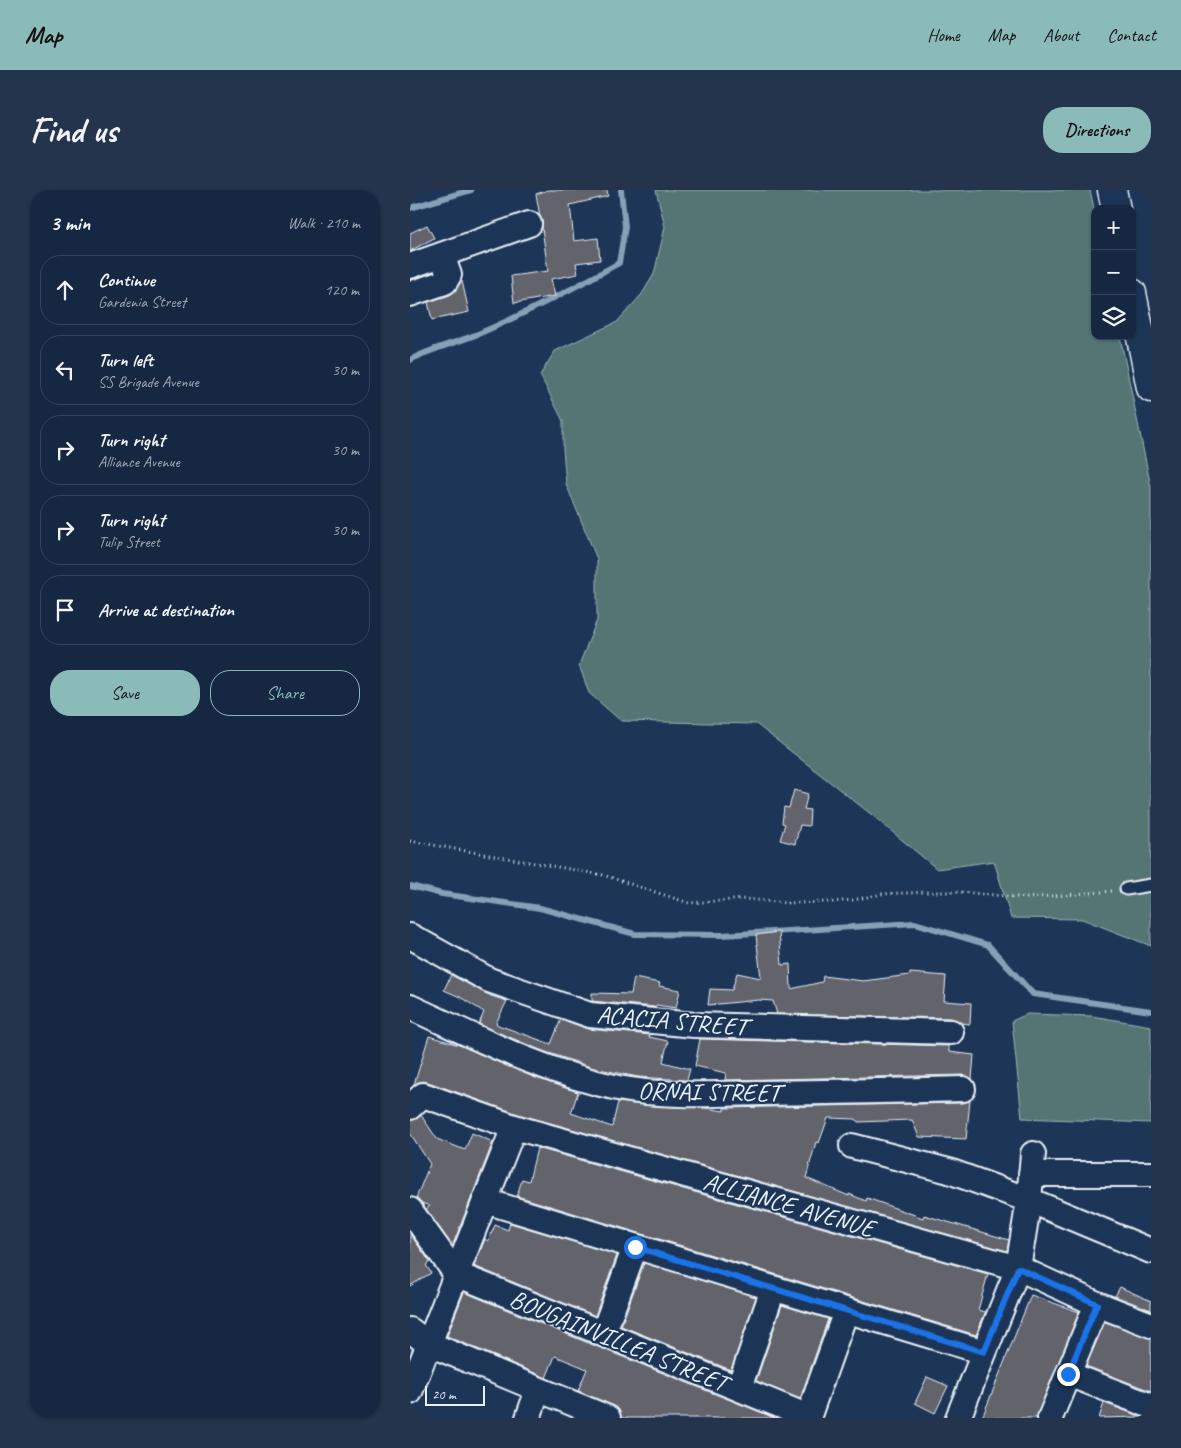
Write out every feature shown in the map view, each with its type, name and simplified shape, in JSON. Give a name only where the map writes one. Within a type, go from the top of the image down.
[{"type":"street","points":[[1112,190],[1115,205]]},
{"type":"street","points":[[410,266],[529,224]]},
{"type":"street","points":[[410,294],[445,282],[448,279],[442,255]]},
{"type":"street","points":[[1132,295],[1151,388]]},
{"type":"street","name":"ACACIA STREET","points":[[410,936],[489,980],[590,1015],[694,1025],[951,1032]]},
{"type":"street","name":"ORNAI STREET","points":[[410,1007],[553,1070],[618,1088],[652,1093],[791,1093],[963,1089]]},
{"type":"street","name":"ALLIANCE AVENUE","points":[[417,1101],[1018,1268],[1097,1304],[1151,1324]]},
{"type":"street","points":[[410,1392],[514,1127]]},
{"type":"street","points":[[852,1146],[949,1171],[1029,1200],[1151,1251]]},
{"type":"street","points":[[958,1418],[1018,1268],[1029,1200],[1032,1164],[1151,1174]]},
{"type":"street","points":[[485,1202],[984,1352]]},
{"type":"street","points":[[410,1210],[456,1274]]},
{"type":"street","points":[[603,1334],[635,1247]]},
{"type":"street","name":"BOUGAINVILLEA STREET","points":[[456,1274],[809,1418]]},
{"type":"street","points":[[739,1388],[773,1289]]},
{"type":"street","points":[[1050,1418],[1097,1304]]},
{"type":"street","points":[[809,1418],[846,1311]]},
{"type":"street","points":[[410,1330],[429,1344],[608,1418]]},
{"type":"street","points":[[1068,1374],[1151,1406]]},
{"type":"street","points":[[528,1418],[538,1390]]},
{"type":"lane","points":[[1126,890],[1151,885]]},
{"type":"path","points":[[410,842],[603,875],[690,903],[746,899],[786,902],[832,902],[882,894],[928,892],[961,892],[1027,898],[1126,890]]},
{"type":"green space","points":[[656,190],[1090,190],[1093,205],[1091,205],[1091,340],[1121,340],[1151,487],[1151,946],[1082,919],[1011,918],[994,861],[937,869],[872,815],[756,724],[621,721],[589,693],[579,665],[597,620],[597,559],[566,484],[563,421],[540,375],[555,351],[617,322],[642,294],[654,274],[665,227]]},
{"type":"green space","points":[[1027,1014],[1092,1016],[1151,1026],[1151,1123],[1022,1118],[1012,1021]]},
{"type":"building","points":[[548,190],[607,190],[608,196],[570,205],[574,241],[598,238],[600,260],[576,263],[578,274],[551,279],[555,296],[514,303],[511,276],[548,271],[542,220],[536,194]]},
{"type":"building","points":[[427,225],[434,238],[410,251],[410,233]]},
{"type":"building","points":[[462,281],[469,312],[432,320],[428,302],[450,295]]},
{"type":"building","points":[[794,790],[808,794],[804,809],[810,810],[809,826],[800,825],[795,844],[780,840],[785,824],[782,823],[784,807],[789,808]]},
{"type":"building","points":[[779,932],[782,965],[790,964],[791,989],[822,982],[823,976],[863,981],[910,975],[910,973],[946,976],[944,1001],[971,1003],[970,1024],[961,1023],[951,1018],[777,1014],[773,1001],[759,1000],[708,1005],[710,989],[732,990],[737,973],[761,978],[756,935]]},
{"type":"building","points":[[451,975],[491,996],[507,1001],[496,1023],[498,1025],[551,1044],[561,1019],[588,1029],[650,1035],[649,1037],[668,1041],[663,1062],[690,1069],[687,1080],[638,1077],[594,1068],[543,1051],[492,1030],[479,1024],[484,1012],[460,997],[444,990]]},
{"type":"building","points":[[634,978],[660,983],[659,986],[680,990],[676,1008],[592,1001],[592,993],[631,994]]},
{"type":"building","points":[[429,1036],[462,1046],[533,1077],[578,1092],[571,1113],[612,1127],[618,1102],[724,1111],[724,1108],[963,1103],[970,1101],[966,1139],[919,1137],[912,1120],[858,1122],[856,1119],[828,1118],[819,1143],[816,1142],[806,1178],[849,1196],[849,1194],[866,1201],[867,1198],[923,1218],[924,1215],[1009,1240],[1007,1251],[518,1114],[428,1082],[414,1085]]},
{"type":"building","points":[[700,1039],[949,1046],[949,1052],[974,1055],[972,1079],[963,1075],[725,1080],[726,1073],[695,1066]]},
{"type":"building","points":[[421,1115],[437,1139],[465,1150],[472,1133],[493,1142],[454,1242],[451,1244],[426,1209],[430,1206],[416,1198],[430,1164],[410,1133],[410,1120]]},
{"type":"building","points":[[537,1148],[988,1274],[978,1310],[986,1312],[976,1335],[517,1196],[522,1179],[529,1181]]},
{"type":"building","points":[[510,1223],[617,1255],[595,1316],[474,1266],[485,1239],[488,1241],[495,1225],[508,1230]]},
{"type":"building","points":[[410,1234],[430,1262],[426,1265],[431,1273],[410,1286]]},
{"type":"building","points":[[644,1263],[756,1297],[731,1370],[621,1326]]},
{"type":"building","points":[[1120,1287],[1151,1301],[1151,1310],[1115,1296]]},
{"type":"building","points":[[464,1292],[775,1418],[621,1418],[619,1410],[614,1406],[578,1391],[587,1369],[555,1356],[546,1378],[447,1336]]},
{"type":"building","points":[[1031,1295],[1079,1312],[1037,1418],[982,1418]]},
{"type":"building","points":[[782,1305],[828,1319],[800,1399],[756,1381]]},
{"type":"building","points":[[1105,1322],[1151,1338],[1151,1391],[1086,1366]]},
{"type":"building","points":[[927,1377],[948,1386],[935,1413],[915,1403]]},
{"type":"building","points":[[1104,1403],[1142,1417],[1099,1418]]},
{"type":"waterway","points":[[410,208],[471,190]]},
{"type":"waterway","points":[[410,360],[514,318],[619,263],[625,227],[621,190]]},
{"type":"waterway","points":[[410,886],[442,894],[540,908],[635,934],[722,935],[915,923],[988,945],[1033,994],[1151,1011]]},
{"type":"route","points":[[635,1247],[984,1352],[1018,1268],[1097,1304],[1068,1374]]}]
